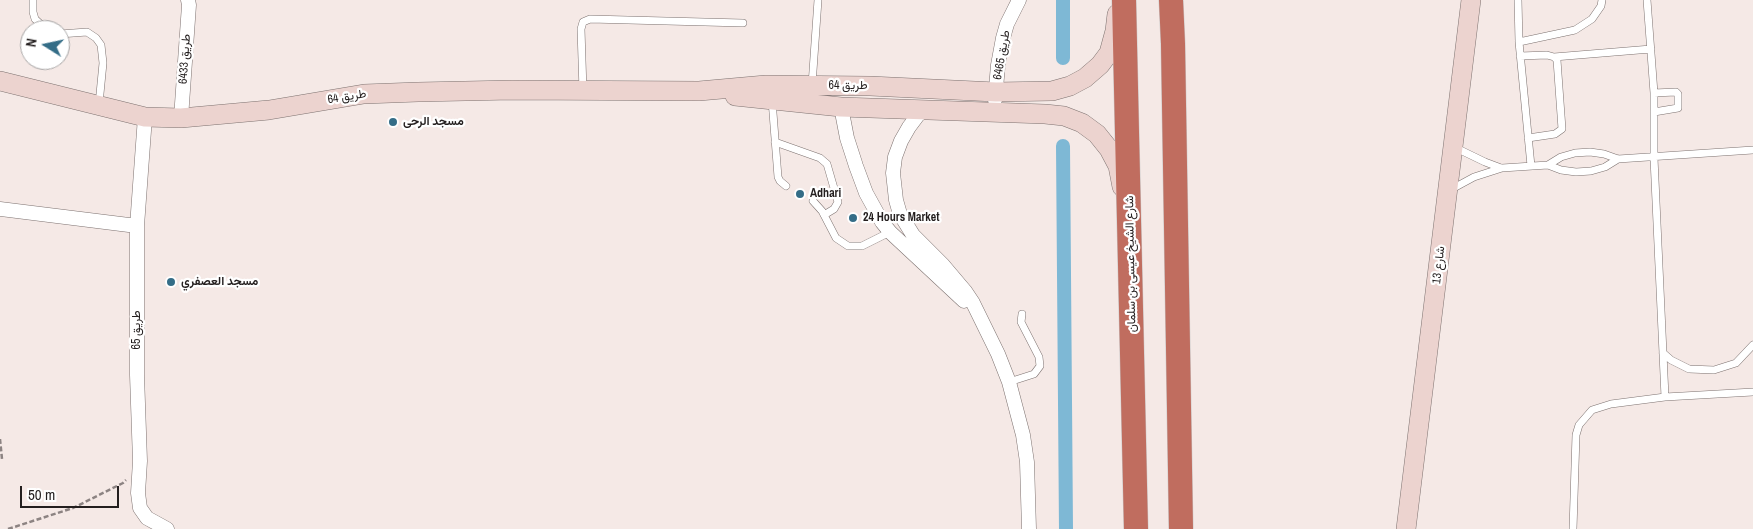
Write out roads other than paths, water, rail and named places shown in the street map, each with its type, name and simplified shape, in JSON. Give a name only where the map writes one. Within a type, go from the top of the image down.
[{"type":"highway","name":"شارع الشيخ عيسى بن سلمان","points":[[1124,0],[1136,529]]},
{"type":"highway","points":[[1171,0],[1174,44],[1181,529]]},
{"type":"highway","points":[[1174,44],[1178,0]]},
{"type":"street","name":"طريق 6433","points":[[181,118],[188,0]]},
{"type":"street","name":"طريق 6465","points":[[995,112],[998,65],[1003,38],[1007,24],[1019,0]]},
{"type":"street","name":"طريق 64","points":[[0,81],[99,104],[145,117],[181,118],[270,110],[364,94],[512,90],[699,91],[766,85],[870,86],[996,92],[1052,91],[1070,86],[1085,78],[1100,65],[1109,53],[1115,31],[1118,0]]},
{"type":"street","name":"شارع 13","points":[[1406,529],[1471,0]]},
{"type":"street","points":[[840,86],[841,107],[847,138],[861,181],[882,222],[890,232],[979,316]]},
{"type":"street","name":"طريق 64","points":[[699,91],[841,107],[1064,116],[1082,123],[1097,134],[1109,149],[1118,166],[1130,229]]},
{"type":"street","points":[[925,110],[918,115],[909,127],[895,157],[894,188],[900,214],[913,235],[943,264],[965,291],[998,354],[1010,382],[1023,435],[1027,462],[1029,529]]},
{"type":"street","name":"طريق 65","points":[[145,117],[137,226],[137,375],[140,461],[138,493],[140,508],[147,518],[167,529]]},
{"type":"street","points":[[0,209],[137,226]]},
{"type":"street","points":[[890,232],[906,224]]},
{"type":"lane","points":[[33,0],[33,12],[36,20]]},
{"type":"lane","points":[[812,85],[818,0]]},
{"type":"lane","points":[[1518,0],[1520,56],[1531,166]]},
{"type":"lane","points":[[1519,42],[1575,30],[1592,19],[1601,6],[1602,0]]},
{"type":"lane","points":[[1648,0],[1654,94],[1654,158],[1665,397]]},
{"type":"lane","points":[[583,91],[580,28],[583,22],[590,19],[742,23]]},
{"type":"lane","points":[[70,33],[87,32],[96,38],[101,45],[103,63],[99,104]]},
{"type":"lane","points":[[1520,56],[1548,55],[1554,57],[1651,49]]},
{"type":"lane","points":[[1528,138],[1555,134],[1562,129],[1557,60],[1554,57]]},
{"type":"lane","points":[[1654,94],[1676,92],[1678,94],[1678,108],[1654,112]]},
{"type":"lane","points":[[772,100],[778,177],[786,186]]},
{"type":"lane","points":[[775,142],[820,158],[826,164],[838,202],[834,209],[824,215]]},
{"type":"lane","points":[[1454,146],[1485,162],[1502,168]]},
{"type":"lane","points":[[1448,191],[1474,177],[1502,168],[1548,165],[1576,172],[1591,171],[1605,167],[1618,160],[1753,150]]},
{"type":"lane","points":[[1548,165],[1561,157],[1575,153],[1590,152],[1604,154],[1618,160]]},
{"type":"lane","points":[[813,201],[820,207],[836,238],[848,246],[862,246],[890,232]]},
{"type":"lane","points":[[1010,382],[1034,374],[1040,366],[1039,357],[1021,322],[1022,314]]},
{"type":"lane","points":[[1663,353],[1679,365],[1689,369],[1714,370],[1736,363],[1753,344]]},
{"type":"lane","points":[[1573,529],[1576,435],[1579,425],[1592,410],[1601,406],[1665,397],[1753,392]]},
{"type":"waterway","points":[[1063,0],[1063,58]]},
{"type":"waterway","points":[[1063,146],[1066,529]]},
{"type":"place","name":"مسجد الرحى","points":[[393,122]]},
{"type":"place","name":"Adhari","points":[[800,194]]},
{"type":"place","name":"24 Hours Market","points":[[853,218]]},
{"type":"place","name":"مسجد العصفري","points":[[171,282]]}]
